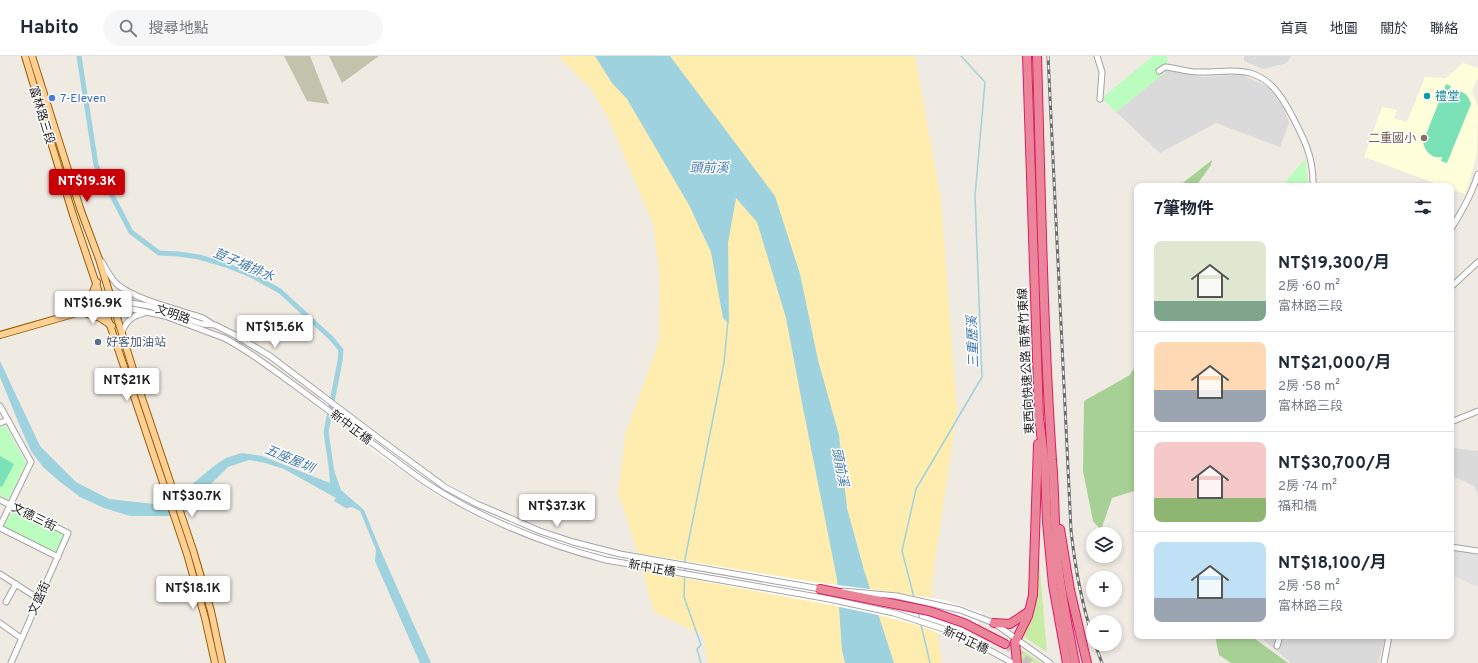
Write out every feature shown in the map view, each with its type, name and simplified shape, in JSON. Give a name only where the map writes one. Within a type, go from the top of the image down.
[{"type":"highway","name":"東西向快速公路 南寮竹東線","points":[[1027,56],[1039,418],[1045,466],[1047,522],[1053,585],[1067,663]]},
{"type":"highway","name":"東西向快速公路 南寮竹東線","points":[[1037,56],[1042,283],[1055,494],[1057,558],[1065,614],[1075,663]]},
{"type":"highway","points":[[1017,663],[1015,642],[1029,611],[1034,587],[1039,418]]},
{"type":"highway","points":[[1055,494],[1070,590],[1087,662]]},
{"type":"highway","points":[[820,589],[929,611],[964,623],[1005,644]]},
{"type":"highway","points":[[994,623],[1010,624],[1029,611]]},
{"type":"main road","name":"富林路三段","points":[[25,56],[56,160],[112,326],[134,382],[170,492]]},
{"type":"main road","name":"富林路三段","points":[[32,56],[81,211],[114,302],[134,382]]},
{"type":"main road","points":[[82,312],[97,282]]},
{"type":"main road","points":[[0,335],[114,302]]},
{"type":"main road","points":[[82,312],[100,318],[112,326]]},
{"type":"main road","points":[[170,492],[193,550],[211,611],[222,663]]},
{"type":"main road","points":[[170,492],[205,618],[215,663]]},
{"type":"street","points":[[1097,56],[1102,72],[1100,99]]},
{"type":"street","points":[[1159,70],[1165,67],[1198,72],[1235,70],[1250,73],[1262,78],[1281,96],[1307,144],[1312,161],[1313,183]]},
{"type":"street","points":[[1454,224],[1474,189],[1478,174]]},
{"type":"street","points":[[99,259],[113,280],[126,290],[137,296],[203,318],[214,326]]},
{"type":"street","points":[[1454,284],[1478,262]]},
{"type":"street","name":"文明路","points":[[114,302],[120,301],[149,306],[202,324],[214,326],[235,335],[264,352],[323,396]]},
{"type":"street","name":"文明路","points":[[114,302],[118,306],[165,316],[224,338],[263,362],[319,403]]},
{"type":"street","points":[[122,332],[125,325],[132,317],[147,312]]},
{"type":"street","name":"新中正橋","points":[[323,396],[445,487],[477,504],[540,530],[573,542],[620,554],[820,589],[898,596],[960,610],[994,623],[1050,663]]},
{"type":"street","name":"新中正橋","points":[[319,403],[411,472],[447,496],[489,518],[579,553],[606,560],[829,599],[894,613],[959,634],[1013,663]]},
{"type":"street","points":[[0,406],[30,462],[0,527],[58,558]]},
{"type":"street","points":[[1454,421],[1478,411]]},
{"type":"street","points":[[0,423],[8,420]]},
{"type":"street","name":"文德三街","points":[[0,500],[68,533]]},
{"type":"street","name":"文盛街","points":[[12,663],[21,638],[68,533]]},
{"type":"street","points":[[1454,547],[1478,551]]},
{"type":"street","points":[[0,574],[39,599]]},
{"type":"street","points":[[6,602],[16,584]]},
{"type":"street","points":[[0,623],[21,638]]},
{"type":"street","points":[[1277,646],[1279,639]]},
{"type":"street","points":[[1384,663],[1389,639]]},
{"type":"shaded area","points":[[284,56],[310,56],[329,104],[307,101]]},
{"type":"shaded area","points":[[329,56],[379,56],[342,83]]},
{"type":"shaded area","points":[[1244,56],[1291,56],[1287,63],[1263,69],[1244,61]]},
{"type":"shaded area","name":"二重國小","points":[[1463,63],[1478,68],[1478,78],[1472,91],[1478,107],[1477,153],[1466,194],[1454,190],[1454,183],[1435,183],[1364,157],[1382,107],[1397,110],[1394,118],[1407,122],[1425,77],[1446,78]]},
{"type":"shaded area","points":[[1168,70],[1203,77],[1241,74],[1268,87],[1283,107],[1289,123],[1280,147],[1216,123],[1160,153],[1116,112]]},
{"type":"shaded area","points":[[1454,448],[1478,451],[1478,494],[1474,486],[1454,476]]},
{"type":"shaded area","points":[[1454,551],[1478,555],[1478,587],[1454,576]]},
{"type":"shaded area","points":[[1263,639],[1385,639],[1378,663],[1291,663]]},
{"type":"green space","points":[[1153,56],[1167,56],[1168,70],[1116,112],[1102,98]]},
{"type":"green space","points":[[1446,84],[1451,86],[1449,92],[1460,91],[1466,94],[1471,104],[1447,163],[1441,161],[1442,157],[1432,156],[1427,152],[1423,142]]},
{"type":"green space","points":[[1305,159],[1308,183],[1285,183]]},
{"type":"green space","points":[[1212,160],[1211,165],[1198,183],[1183,183]]},
{"type":"green space","points":[[1134,368],[1134,491],[1112,498],[1102,527],[1098,527],[1093,521],[1083,471],[1084,401],[1130,375]]},
{"type":"green space","points":[[6,426],[26,463],[9,498],[7,499],[0,495],[0,427]]},
{"type":"green space","points":[[0,456],[14,464],[2,487],[0,486]]},
{"type":"green space","points":[[15,511],[62,533],[64,538],[59,551],[54,553],[7,529],[4,525],[10,514]]},
{"type":"green space","points":[[1038,549],[1047,652],[1023,636],[1031,612]]},
{"type":"green space","points":[[1216,639],[1255,639],[1288,663],[1231,663],[1219,655]]},
{"type":"green space","points":[[1018,647],[1041,663],[1021,662]]},
{"type":"sand","points":[[558,56],[915,56],[941,200],[957,411],[931,589],[942,663],[708,663],[703,635],[654,612],[630,527],[618,493],[625,435],[659,341],[660,278],[653,224],[609,119],[592,90]]},
{"type":"water","name":"頭前溪","points":[[595,56],[670,56],[775,196],[800,274],[818,360],[839,435],[847,508],[864,570],[894,663],[845,663],[842,650],[837,579],[786,318],[757,222],[736,198],[728,243],[729,324],[723,318],[711,252],[689,205],[627,99],[612,83]]},
{"type":"water","points":[[0,361],[40,446],[76,482],[109,499],[154,504],[177,497],[214,466],[226,458],[242,453],[262,456],[330,483],[329,467],[334,470],[341,490],[364,510],[431,663],[420,663],[375,561],[376,550],[360,511],[352,507],[346,508],[334,501],[336,498],[284,469],[249,460],[228,467],[192,503],[183,516],[130,516],[104,508],[80,497],[59,481],[43,467],[31,451],[0,377]]},
{"type":"pier","points":[[324,392],[436,477],[501,511],[553,532],[590,544],[624,551],[814,582],[944,600],[983,613],[966,644],[924,627],[883,616],[599,562],[546,546],[483,520],[437,495],[371,449],[315,405]]},
{"type":"waterway","name":"荳子埔排水","points":[[79,56],[96,165],[131,232],[159,253],[199,257],[226,265],[251,275],[280,291],[332,339],[341,350],[326,432],[332,473]]},
{"type":"waterway","name":"三重歷溪","points":[[916,605],[902,551],[916,489],[982,377],[975,196],[985,82],[961,56]]},
{"type":"waterway","points":[[701,663],[697,649],[701,645],[684,597],[685,559],[724,363],[728,320]]},
{"type":"waterway","name":"三重歷溪","points":[[918,612],[930,663]]},
{"type":"tunnel","points":[[1005,644],[1030,663]]},
{"type":"railway","points":[[1048,56],[1071,530],[1074,557],[1086,615]]},
{"type":"railway","points":[[1098,651],[1102,663]]},
{"type":"place","name":"禮堂","points":[[1427,96]]},
{"type":"place","name":"7-Eleven","points":[[52,98]]},
{"type":"place","name":"二重國小","points":[[1424,138]]},
{"type":"place","name":"好客加油站","points":[[98,342]]},
{"type":"water label","name":"五座屋圳","points":[[290,458]]}]
